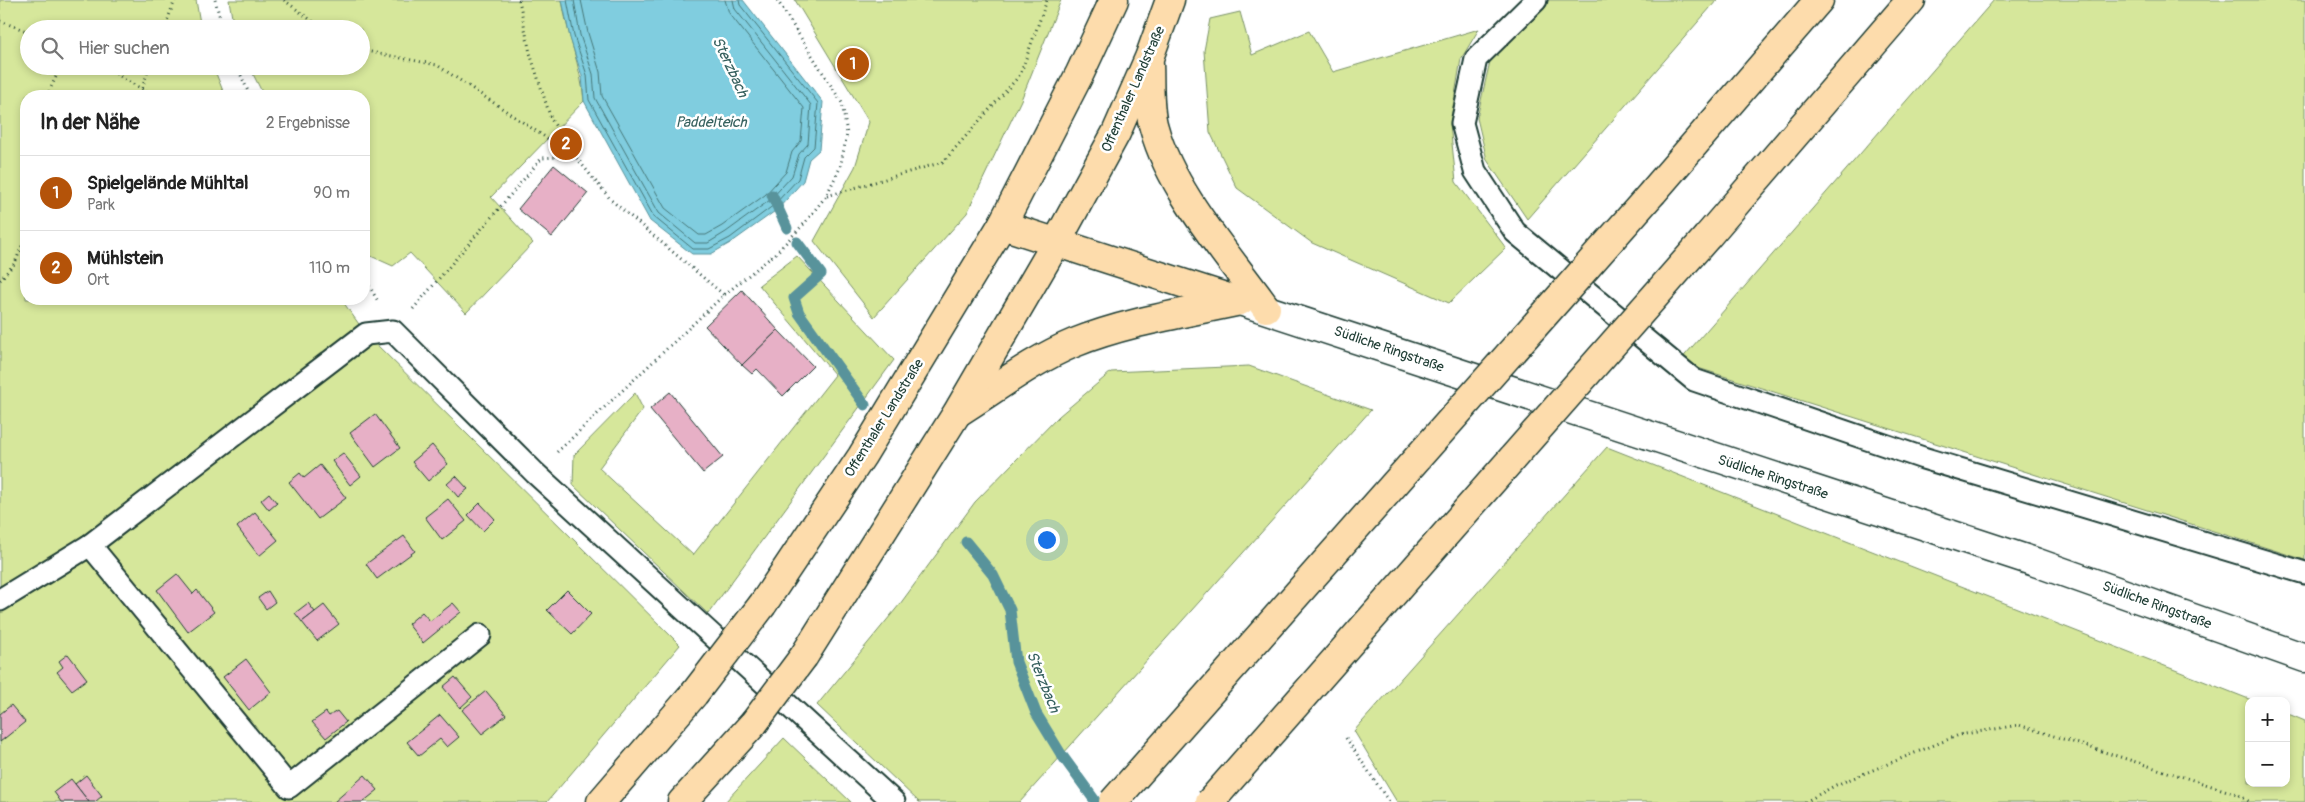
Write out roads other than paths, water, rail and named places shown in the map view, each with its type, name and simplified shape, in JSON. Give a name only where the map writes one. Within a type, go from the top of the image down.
[{"type":"main road","name":"Offenthaler Landstraße","points":[[602,802],[694,694],[763,604],[862,456],[1002,225],[1080,73],[1114,0]]},
{"type":"main road","name":"Offenthaler Landstraße","points":[[682,802],[754,724],[804,656],[957,413],[1056,243],[1116,133],[1149,58],[1170,0]]},
{"type":"main road","points":[[1113,802],[1653,192],[1819,0]]},
{"type":"main road","points":[[1210,802],[1707,237],[1911,0]]},
{"type":"main road","points":[[1149,58],[1153,126],[1165,160],[1185,197],[1266,308]]},
{"type":"main road","points":[[1002,225],[1240,301]]},
{"type":"main road","points":[[957,413],[1043,358],[1074,343],[1124,327],[1240,301]]},
{"type":"main road","name":"Südliche Ringstraße","points":[[1240,301],[1266,308],[1688,450],[2036,562],[2305,658]]},
{"type":"lane","points":[[1536,0],[1476,59],[1462,123],[1476,170],[1515,232],[1694,380],[1923,458],[2305,573]]},
{"type":"lane","points":[[0,600],[90,546],[366,334],[394,331],[535,473],[894,802]]},
{"type":"lane","points":[[90,546],[289,787],[480,635]]},
{"type":"water","name":"Paddelteich","points":[[562,0],[743,0],[823,102],[819,150],[809,159],[803,181],[778,209],[732,242],[711,254],[692,254],[650,221],[584,101],[582,76],[570,38]]},
{"type":"waterway","name":"Sterzbach","points":[[772,195],[787,228]]},
{"type":"waterway","name":"Sterzbach","points":[[797,242],[821,274],[794,298],[799,313],[865,405]]},
{"type":"waterway","name":"Sterzbach","points":[[966,542],[993,575],[1010,610],[1016,662],[1036,713],[1061,754],[1096,802]]},
{"type":"place","name":"Spielgelände Mühltal","points":[[853,64]]},
{"type":"place","name":"Mühlstein","points":[[566,144]]}]
